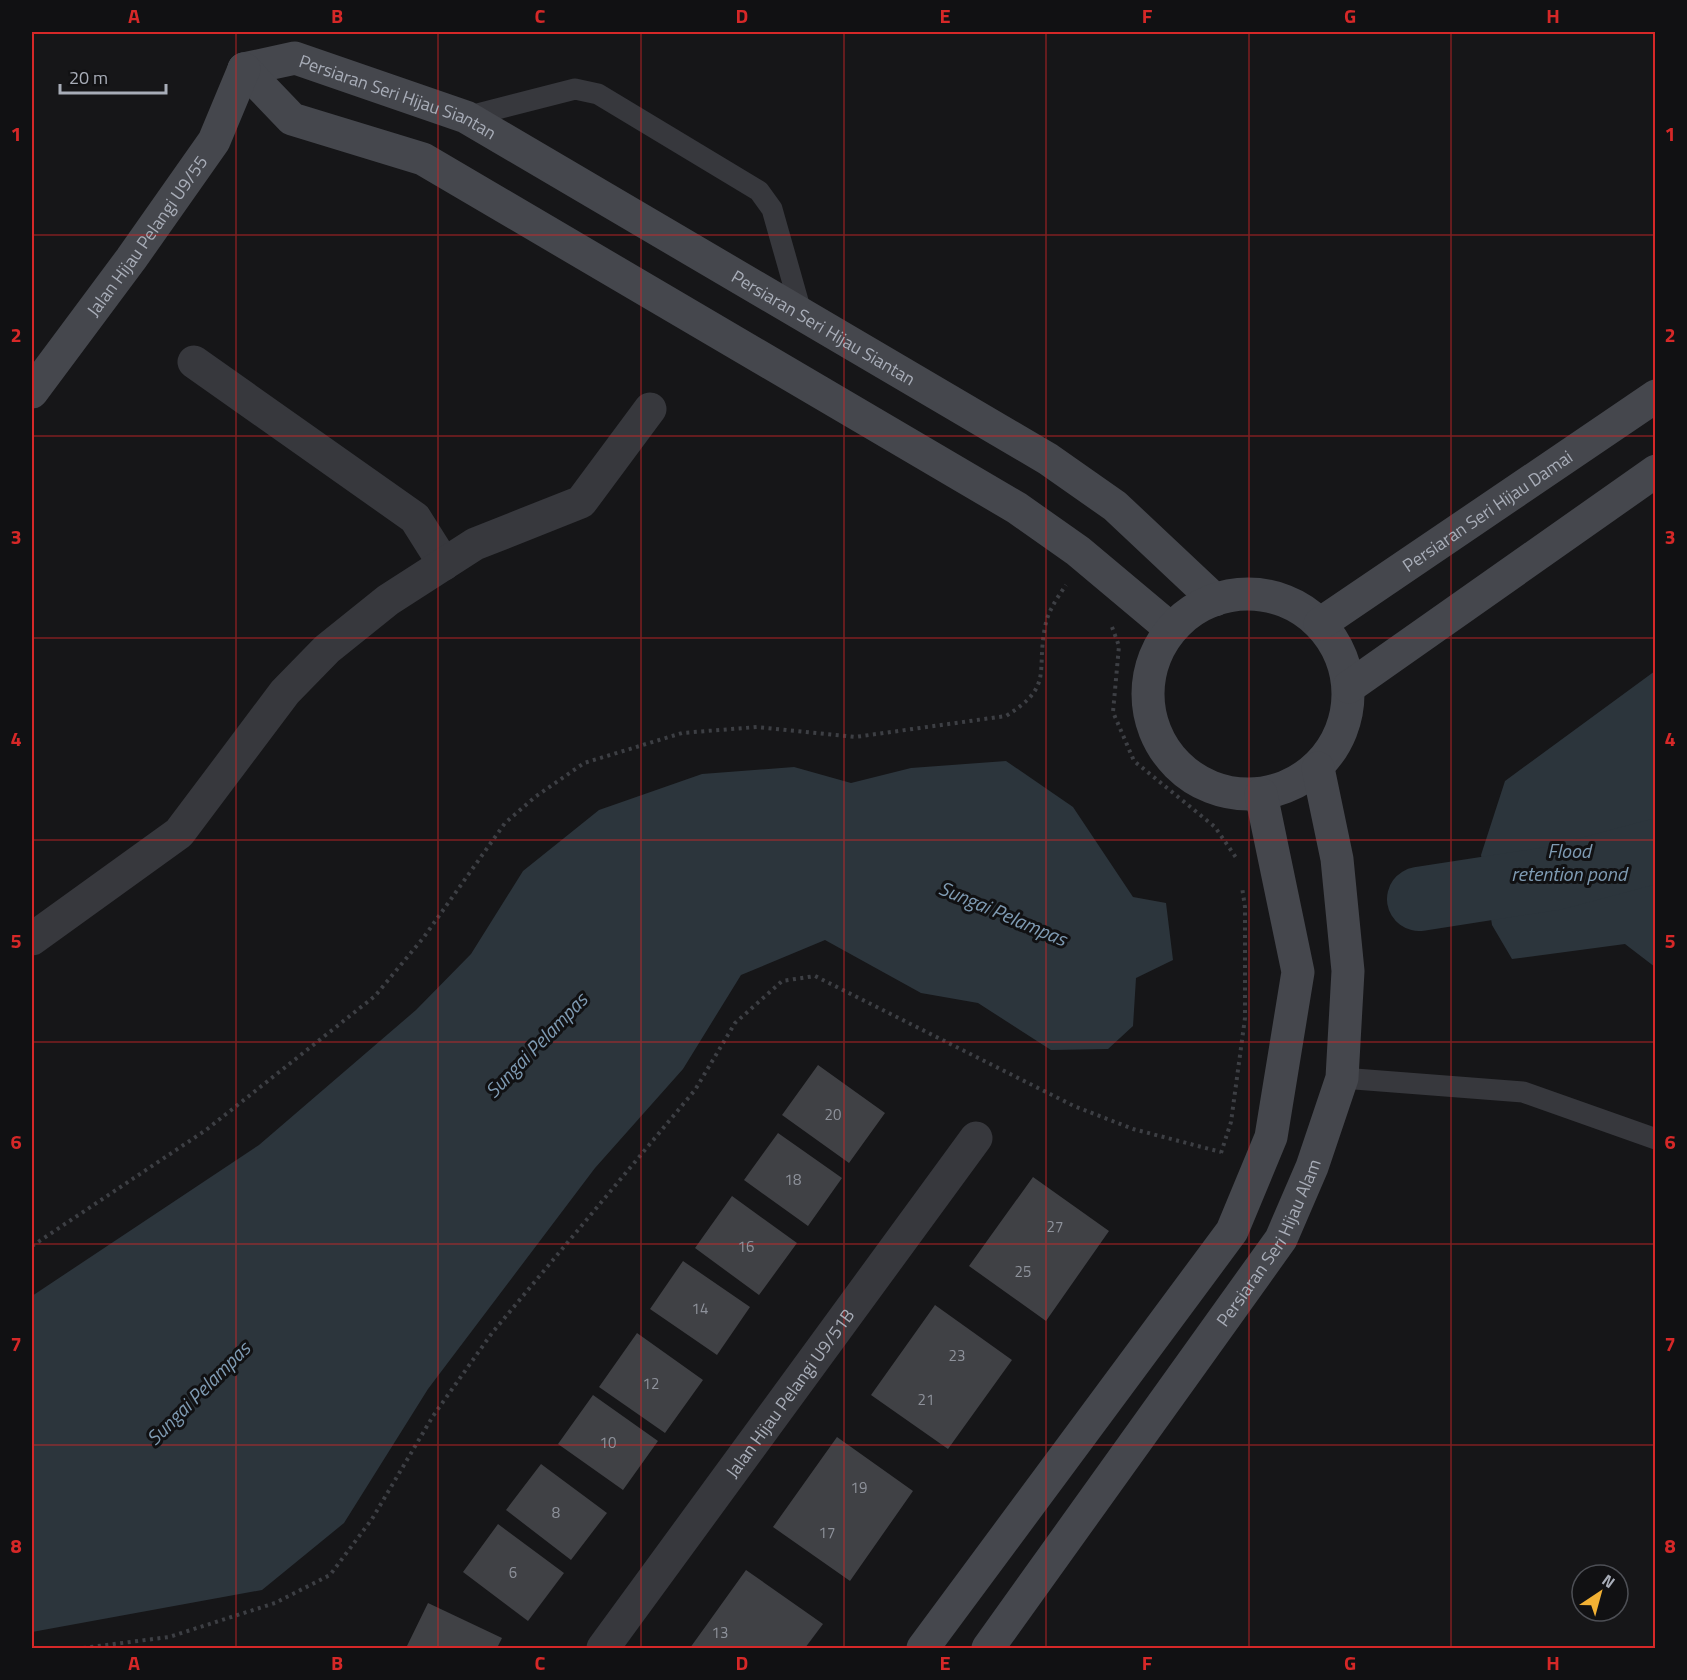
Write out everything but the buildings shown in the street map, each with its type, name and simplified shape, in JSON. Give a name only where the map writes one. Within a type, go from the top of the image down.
[{"type":"street","name":"Persiaran Seri Hijau Siantan","points":[[244,69],[295,58],[466,117],[1048,459],[1115,506],[1215,600]]},
{"type":"street","name":"Jalan Hijau Pelangi U9/55","points":[[32,392],[131,259],[214,141],[244,69]]},
{"type":"street","points":[[244,69],[292,118],[423,159],[1017,508],[1078,551],[1171,629]]},
{"type":"street","points":[[195,362],[415,518],[444,564]]},
{"type":"street","name":"Persiaran Seri Hijau Damai","points":[[1320,624],[1656,396]]},
{"type":"street","points":[[32,939],[179,833],[285,692],[327,649],[387,600],[475,544],[581,502],[650,409]]},
{"type":"street","points":[[1349,687],[1656,471]]},
{"type":"street","points":[[1261,594],[1293,604],[1320,624],[1340,653],[1349,687],[1347,716],[1336,744],[1318,768],[1282,790],[1261,794],[1227,793],[1195,780],[1169,756],[1153,726],[1147,692],[1154,658],[1171,629],[1196,607],[1228,596],[1261,594]]},
{"type":"street","name":"Persiaran Seri Hijau Alam","points":[[988,1648],[1281,1239],[1312,1167],[1342,1078],[1348,971],[1337,859],[1318,768]]},
{"type":"street","name":"Persiaran Seri Hijau Alam","points":[[923,1648],[1232,1231],[1271,1137],[1298,972],[1261,794]]},
{"type":"street","name":"Jalan Hijau Pelangi U9/51B","points":[[603,1648],[976,1138]]},
{"type":"lane","points":[[466,117],[575,89],[598,94],[700,153],[759,191],[772,209],[802,315]]},
{"type":"lane","points":[[1342,1078],[1523,1092],[1656,1139]]},
{"type":"path","points":[[32,1246],[206,1131],[375,996],[423,937],[505,823],[535,797],[584,764],[682,733],[757,727],[855,737],[1006,716],[1025,704],[1040,683],[1044,627],[1052,606],[1068,581]]},
{"type":"path","points":[[1111,626],[1119,646],[1113,712],[1134,761],[1215,827],[1239,862]]},
{"type":"path","points":[[1221,1152],[1231,1122],[1245,1018],[1245,907],[1242,885]]},
{"type":"path","points":[[83,1648],[169,1637],[275,1603],[330,1575],[372,1520],[433,1416],[492,1333],[695,1090],[735,1023],[782,981],[815,976],[1074,1106],[1133,1129],[1260,1164]]},
{"type":"water","name":"Flood retention pond","points":[[1655,671],[1655,967],[1625,944],[1512,959],[1492,925],[1481,855],[1505,781]]},
{"type":"water","points":[[1006,761],[1073,807],[1133,897],[1166,903],[1173,960],[1136,978],[1133,1026],[1108,1049],[1051,1050],[978,1003],[921,993],[825,940],[741,975],[683,1069],[595,1168],[428,1389],[344,1523],[262,1590],[32,1632],[32,1296],[259,1145],[416,1010],[471,954],[523,871],[599,810],[702,774],[794,767],[851,783],[911,768]]},
{"type":"waterway","name":"Sungai Pelampas","points":[[1419,899],[1555,878],[1656,851]]}]
